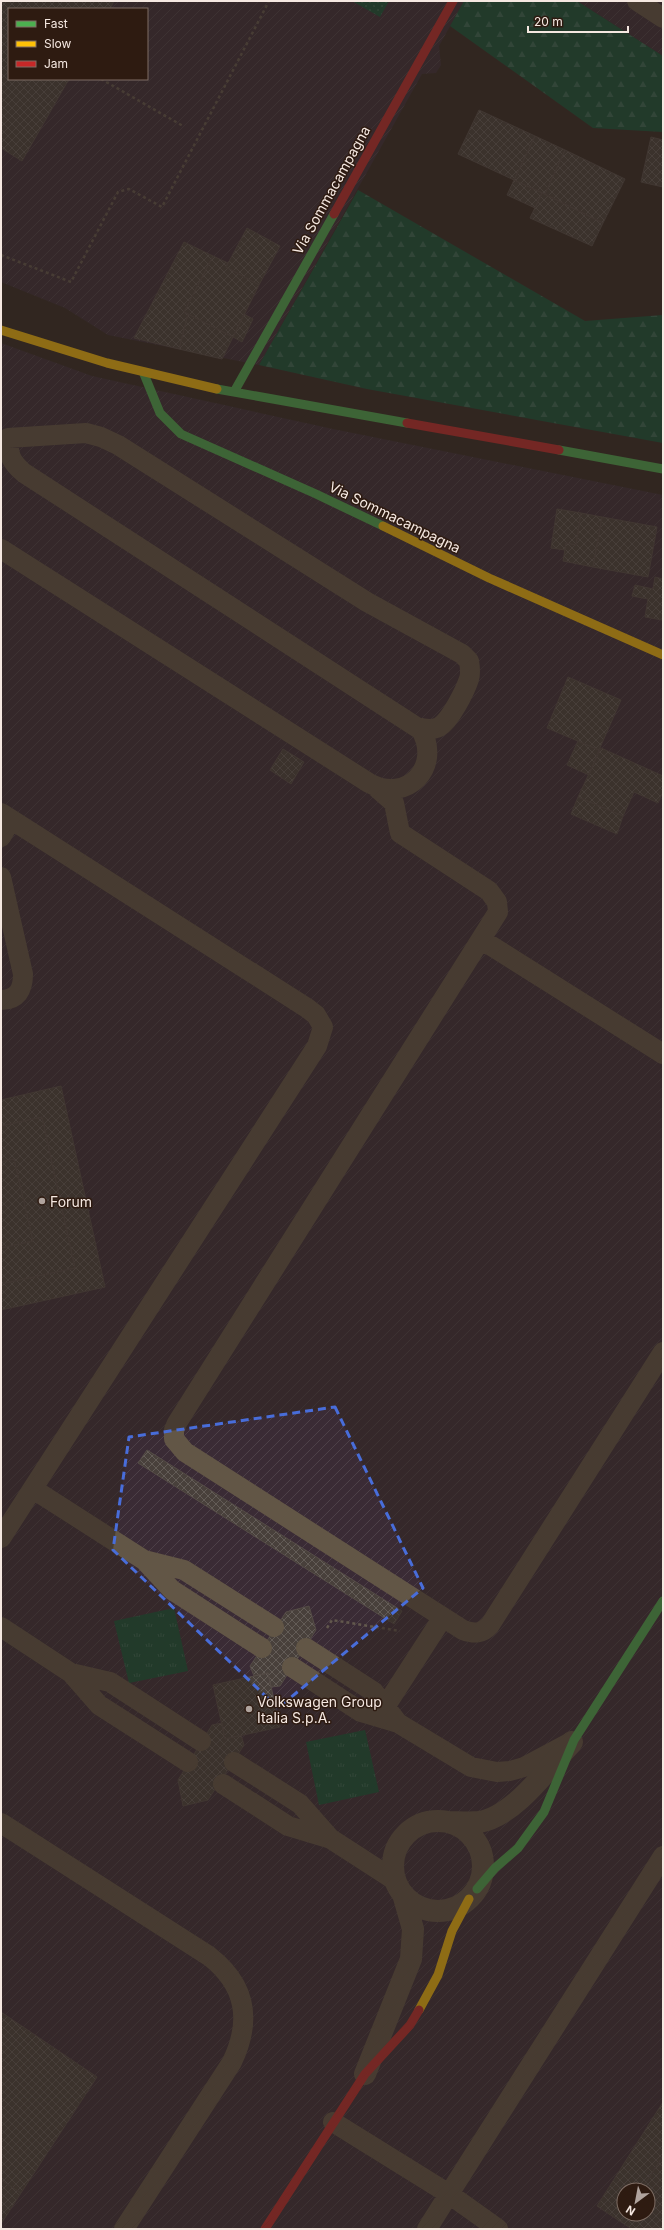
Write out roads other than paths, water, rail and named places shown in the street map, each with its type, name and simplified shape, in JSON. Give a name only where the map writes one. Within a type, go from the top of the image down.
[{"type":"street","name":"Via Sommacampagna","points":[[234,392],[453,1]]},
{"type":"street","points":[[6,334],[144,374],[234,392],[663,469]]},
{"type":"street","name":"Via Sommacampagna","points":[[144,374],[160,412],[181,434],[316,494],[489,578],[663,655]]},
{"type":"street","points":[[365,2074],[411,1959],[413,1929],[393,1866],[396,1850],[404,1837],[416,1827],[430,1822],[479,1822],[495,1817],[524,1795],[574,1740],[663,1602]]},
{"type":"street","points":[[399,1888],[414,1904],[428,1910],[443,1911],[457,1907],[473,1894],[495,1868],[518,1848],[544,1812],[574,1740]]},
{"type":"street","points":[[266,2229],[365,2074],[410,2025],[438,1976],[452,1931],[483,1875],[483,1861],[479,1847],[471,1836],[460,1827],[446,1822]]},
{"type":"lane","points":[[637,1],[663,18]]},
{"type":"lane","points":[[377,788],[386,790],[405,787],[413,782],[421,773],[428,761],[428,745],[421,730],[24,473],[14,465],[9,455],[5,438],[86,433],[101,436],[118,445],[367,602],[462,654],[469,661],[469,679],[449,717],[440,727],[434,729],[423,729],[415,726]]},
{"type":"lane","points":[[1,549],[377,788],[394,804],[400,833],[494,896],[497,902],[498,912],[482,940],[181,1416],[174,1430],[174,1439],[185,1452],[419,1602],[471,1633],[485,1630],[490,1626],[663,1352]]},
{"type":"lane","points":[[1,837],[6,817],[307,1008],[320,1020],[323,1027],[317,1046],[1,1538]]},
{"type":"lane","points":[[1,877],[23,974],[23,984],[19,993],[10,1000],[1,1000]]},
{"type":"lane","points":[[482,940],[663,1054]]},
{"type":"lane","points":[[33,1489],[144,1560],[172,1590],[262,1648]]},
{"type":"lane","points":[[144,1560],[184,1570],[274,1627]]},
{"type":"lane","points":[[386,1707],[443,1617]]},
{"type":"lane","points":[[1,1627],[71,1673],[98,1705],[188,1762]]},
{"type":"lane","points":[[306,1648],[374,1692],[398,1723]]},
{"type":"lane","points":[[292,1667],[361,1712],[398,1723],[471,1767],[496,1772],[524,1767],[574,1740]]},
{"type":"lane","points":[[71,1673],[110,1682],[202,1741]]},
{"type":"lane","points":[[234,1762],[300,1804],[331,1839],[399,1888]]},
{"type":"lane","points":[[222,1784],[288,1826],[331,1839]]},
{"type":"lane","points":[[1,1823],[209,1956],[224,1968],[233,1978],[242,2002],[243,2030],[240,2046],[232,2062],[124,2229]]},
{"type":"lane","points":[[427,2229],[663,1856]]},
{"type":"lane","points":[[333,2122],[449,2194],[498,2229]]},
{"type":"place","name":"Forum","points":[[42,1201]]},
{"type":"place","name":"Volkswagen Group Italia S.p.A.","points":[[249,1709]]}]
